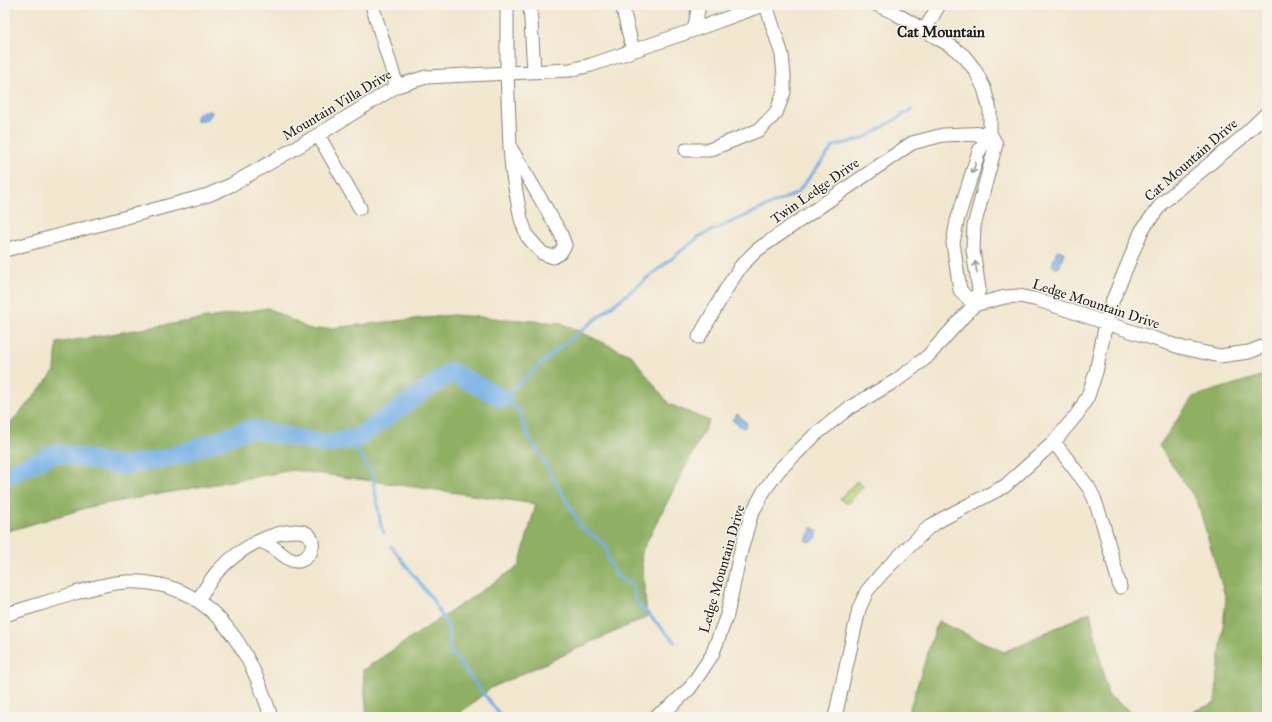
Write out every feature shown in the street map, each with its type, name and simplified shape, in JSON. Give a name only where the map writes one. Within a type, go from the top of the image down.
[{"type":"street","points":[[372,5],[397,86]]},
{"type":"street","points":[[507,5],[507,72],[510,147],[512,170],[521,219],[528,236],[542,254],[553,257],[560,254],[565,245],[560,232],[510,147]]},
{"type":"street","points":[[530,5],[534,71]]},
{"type":"street","points":[[622,5],[633,50]]},
{"type":"street","points":[[694,30],[699,5]]},
{"type":"street","name":"Mountain Villa Drive","points":[[5,250],[208,195],[231,186],[318,135],[397,86],[426,77],[570,70],[590,65],[694,30],[763,5]]},
{"type":"street","points":[[686,150],[710,150],[759,130],[776,113],[784,92],[784,76],[782,56],[766,5]]},
{"type":"street","points":[[877,5],[893,12],[951,46],[964,56],[975,70],[984,88],[990,110],[990,133],[996,144],[974,226],[973,250],[979,289],[974,305],[960,290],[953,243],[957,221],[979,151],[990,133]]},
{"type":"street","points":[[924,31],[939,5]]},
{"type":"street","name":"Cat Mountain Drive","points":[[835,717],[859,609],[867,590],[884,571],[929,527],[1005,486],[1054,442],[1078,413],[1088,396],[1096,372],[1112,302],[1142,230],[1162,203],[1240,139],[1267,113]]},
{"type":"street","name":"Twin Ledge Drive","points":[[699,338],[741,266],[757,250],[912,142],[943,135],[990,133]]},
{"type":"street","points":[[318,135],[360,208]]},
{"type":"street","name":"Ledge Mountain Drive","points":[[656,717],[671,706],[690,688],[712,655],[727,615],[740,554],[751,515],[764,491],[780,470],[816,436],[849,408],[897,380],[927,357],[974,305],[1005,297],[1019,296],[1038,300],[1183,348],[1220,356],[1249,352],[1267,344]]},
{"type":"street","points":[[1054,442],[1089,488],[1094,498],[1103,524],[1120,587]]},
{"type":"street","points":[[198,600],[217,573],[241,550],[260,541]]},
{"type":"street","points":[[5,615],[96,587],[126,582],[151,583],[176,589],[198,600],[223,622],[244,651],[258,680],[272,717]]},
{"type":"green space","points":[[268,308],[311,330],[453,315],[561,323],[632,356],[669,404],[709,421],[641,553],[647,617],[491,688],[455,717],[367,717],[363,670],[519,566],[536,504],[293,470],[93,506],[5,532],[5,430],[55,371],[57,343]]},
{"type":"green space","points":[[1267,374],[1267,717],[1178,717],[1215,703],[1226,599],[1197,501],[1159,446],[1193,397]]},
{"type":"green space","points":[[857,481],[864,487],[847,504],[840,498]]},
{"type":"green space","points":[[1090,612],[1108,695],[1138,717],[907,717],[938,621],[1004,652]]},
{"type":"water","points":[[202,111],[212,112],[208,118],[196,121],[197,115]]},
{"type":"water","points":[[1057,250],[1064,252],[1059,268],[1052,266]]},
{"type":"water","points":[[737,414],[747,423],[745,427],[743,428],[732,420]]},
{"type":"water","points":[[813,527],[817,530],[817,537],[812,542],[806,541],[806,539]]},
{"type":"waterway","points":[[675,642],[637,602],[633,586],[617,576],[608,559],[606,545],[582,528],[524,427],[519,410],[502,398],[557,350],[700,236],[797,193],[834,146],[865,138],[911,110]]},
{"type":"waterway","points":[[5,476],[56,453],[121,466],[172,457],[250,429],[326,444],[357,438],[451,372],[502,398]]},
{"type":"waterway","points":[[349,440],[372,473],[381,526],[384,533]]},
{"type":"waterway","points":[[391,546],[433,600],[449,630],[450,651],[501,716]]},
{"type":"district","name":"Cat Mountain","points":[[941,32]]}]
